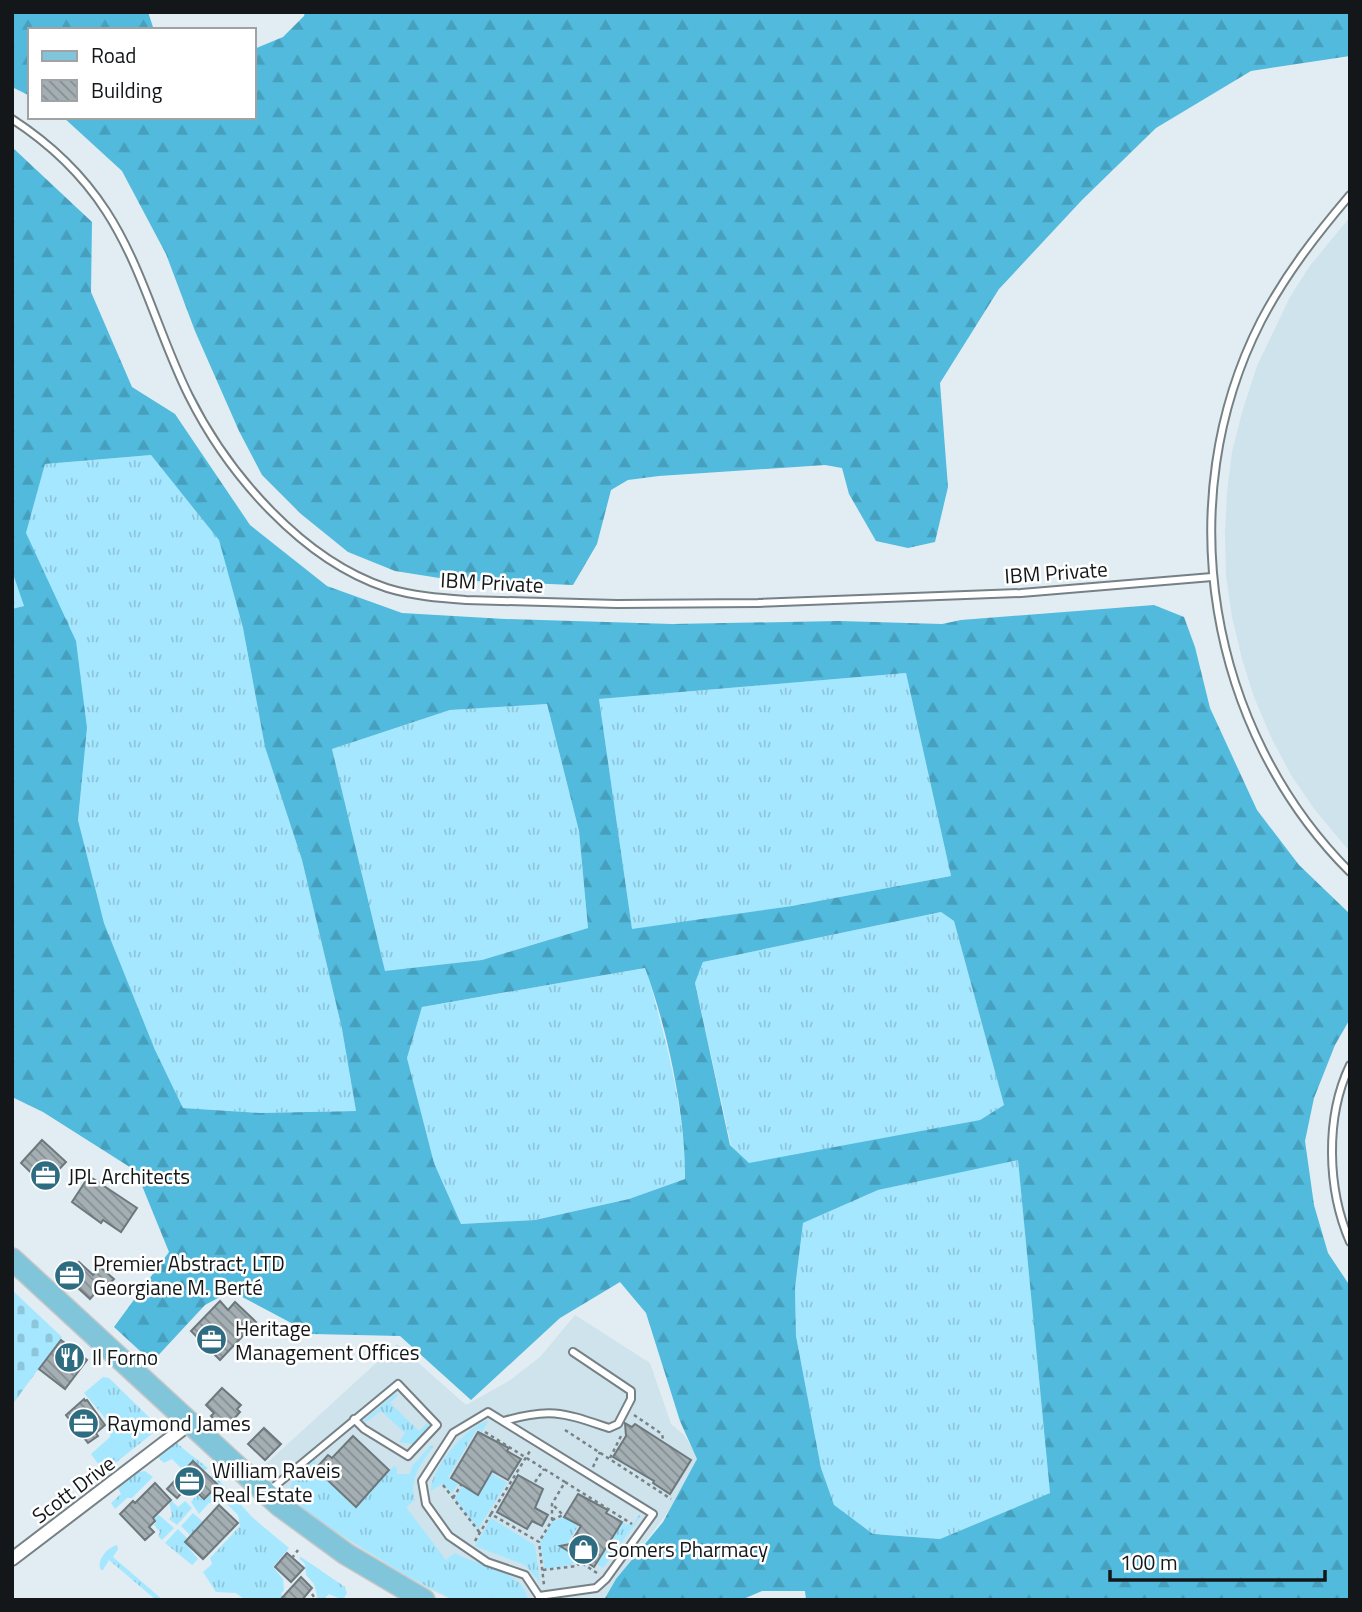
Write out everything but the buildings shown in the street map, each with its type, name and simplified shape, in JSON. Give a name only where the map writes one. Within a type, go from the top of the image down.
[{"type":"main road","points":[[12,1259],[266,1494],[335,1547],[424,1600]]},
{"type":"street","name":"Scott Drive","points":[[12,1559],[190,1424]]},
{"type":"lane","name":"IBM Private","points":[[12,119],[54,149],[90,188],[106,211],[133,264],[189,395],[204,424],[238,472],[277,516],[316,550],[339,566],[387,587],[436,598],[466,600],[686,604],[1021,593],[1212,577]]},
{"type":"lane","points":[[1350,195],[1298,259],[1260,323],[1244,360],[1229,405],[1219,449],[1213,492],[1212,577],[1228,663],[1258,743],[1303,818],[1331,854],[1350,872]]},
{"type":"lane","points":[[1350,1065],[1338,1104],[1332,1168],[1336,1200],[1350,1242]]},
{"type":"lane","points":[[503,1421],[531,1413],[552,1412],[610,1428],[618,1424],[631,1399],[631,1391],[573,1352]]},
{"type":"lane","points":[[266,1494],[354,1419],[398,1384],[437,1425],[408,1456],[364,1429],[354,1419]]},
{"type":"lane","points":[[488,1412],[503,1421],[653,1514],[606,1579],[596,1588],[541,1597],[526,1576],[487,1562],[449,1536],[426,1504],[422,1481],[453,1433],[488,1412]]},
{"type":"path","points":[[629,1421],[634,1414],[662,1434],[663,1438]]},
{"type":"path","points":[[610,1458],[624,1429]]},
{"type":"path","points":[[565,1430],[671,1499]]},
{"type":"path","points":[[485,1432],[632,1524]]},
{"type":"path","points":[[470,1550],[535,1441]]},
{"type":"path","points":[[535,1482],[544,1469]]},
{"type":"path","points":[[541,1597],[539,1542],[552,1520],[552,1504],[565,1482]]},
{"type":"path","points":[[443,1485],[480,1533]]},
{"type":"path","points":[[453,1498],[461,1485]]},
{"type":"path","points":[[552,1504],[563,1515],[552,1520]]},
{"type":"path","points":[[491,1514],[539,1542]]},
{"type":"path","points":[[292,1558],[298,1550]]},
{"type":"path","points":[[542,1570],[577,1566],[580,1562],[606,1579]]},
{"type":"path","points":[[312,1594],[316,1600]]},
{"type":"shaded area","points":[[1350,217],[1350,852],[1315,810],[1291,775],[1254,697],[1232,617],[1226,576],[1225,533],[1232,452],[1257,366],[1290,297],[1309,267]]},
{"type":"shaded area","points":[[575,1315],[650,1363],[671,1424],[684,1435],[698,1458],[671,1508],[624,1570],[610,1600],[452,1600],[414,1582],[321,1525],[256,1473],[397,1344],[466,1405],[509,1381],[540,1357]]},
{"type":"green space","points":[[12,12],[148,12],[153,28],[28,28],[28,95],[12,87]]},
{"type":"green space","points":[[305,12],[1350,12],[1350,56],[1251,71],[1156,128],[1082,200],[999,289],[940,383],[948,487],[935,542],[908,548],[876,541],[849,494],[842,468],[825,465],[659,476],[628,480],[611,490],[597,544],[573,585],[452,580],[395,571],[348,552],[301,514],[262,475],[239,431],[195,331],[166,254],[122,171],[65,119],[256,119],[256,48],[283,37]]},
{"type":"green space","points":[[12,147],[92,222],[91,292],[132,387],[175,414],[250,525],[327,586],[402,613],[505,619],[672,624],[839,621],[942,624],[961,620],[1154,605],[1184,617],[1195,647],[1210,708],[1257,810],[1299,865],[1350,914],[1350,1019],[1335,1045],[1314,1098],[1305,1141],[1314,1205],[1328,1253],[1350,1286],[1350,1600],[806,1600],[805,1591],[762,1591],[741,1600],[604,1600],[616,1579],[663,1522],[697,1459],[680,1421],[646,1313],[620,1282],[560,1318],[471,1400],[400,1336],[312,1334],[231,1291],[205,1305],[152,1362],[114,1327],[169,1252],[136,1171],[43,1112],[12,1097],[12,609],[24,606],[12,571]],"holes":[[[151,455],[219,540],[243,628],[265,747],[302,860],[342,1029],[356,1111],[260,1113],[183,1108],[155,1050],[104,923],[78,820],[87,728],[76,641],[26,533],[45,464]],[[906,673],[951,876],[792,906],[632,929],[599,699]],[[547,704],[579,831],[588,928],[482,960],[385,971],[332,749],[450,710]],[[941,912],[954,921],[1004,1105],[980,1120],[749,1163],[730,1145],[695,983],[703,962]],[[645,968],[661,1017],[674,1072],[682,1128],[685,1179],[629,1199],[535,1220],[461,1224],[434,1163],[407,1058],[422,1007]],[[1018,1160],[1050,1493],[940,1539],[873,1534],[834,1505],[821,1468],[796,1336],[795,1288],[803,1223],[878,1190]]]},
{"type":"green space","points":[[151,455],[219,539],[243,628],[265,747],[302,860],[342,1029],[356,1111],[260,1113],[183,1108],[155,1050],[104,923],[78,820],[87,728],[26,533],[45,464]]},
{"type":"green space","points":[[12,571],[24,606],[12,609]]},
{"type":"green space","points":[[906,673],[951,876],[792,906],[632,930],[599,699]]},
{"type":"green space","points":[[547,704],[579,831],[588,928],[482,960],[385,972],[332,749],[450,710]]},
{"type":"green space","points":[[941,912],[954,921],[1004,1105],[980,1120],[749,1164],[731,1145],[695,983],[703,962]]},
{"type":"green space","points":[[646,968],[678,1099],[685,1179],[629,1199],[535,1220],[461,1224],[434,1163],[407,1058],[422,1007]]},
{"type":"green space","points":[[1018,1159],[1050,1493],[940,1539],[873,1534],[833,1505],[821,1468],[796,1336],[795,1288],[803,1223],[878,1190]]},
{"type":"green space","points":[[12,1290],[62,1337],[12,1405]]},
{"type":"green space","points":[[103,1377],[109,1378],[156,1424],[153,1433],[104,1472],[91,1454],[110,1437],[111,1425],[84,1393]]},
{"type":"green space","points":[[396,1393],[398,1395],[390,1403],[419,1431],[427,1423],[429,1426],[413,1444],[399,1442],[405,1433],[381,1411],[366,1422],[364,1420]]},
{"type":"green space","points":[[488,1421],[482,1432],[477,1429],[448,1477],[458,1484],[452,1493],[442,1484],[431,1491],[432,1482],[443,1460],[471,1430]]},
{"type":"green space","points":[[176,1442],[208,1468],[204,1471],[194,1461],[184,1471],[172,1459],[164,1463],[158,1457]]},
{"type":"green space","points":[[431,1445],[433,1447],[415,1478],[415,1500],[406,1507],[446,1560],[455,1553],[509,1575],[518,1582],[528,1600],[454,1600],[407,1576],[319,1521],[294,1500],[290,1489],[293,1478],[317,1458],[315,1463],[318,1466],[315,1469],[344,1491],[342,1495],[354,1507],[394,1466],[397,1468],[397,1474],[410,1474],[412,1466]]},
{"type":"green space","points":[[145,1471],[153,1477],[132,1498],[127,1498],[115,1509],[111,1503],[121,1494],[118,1488],[139,1472]]},
{"type":"green space","points":[[491,1473],[507,1483],[478,1529],[455,1499],[462,1486],[478,1496]]},
{"type":"green space","points":[[213,1474],[230,1492],[221,1502],[209,1503],[199,1514],[191,1502],[197,1495],[203,1500],[218,1485],[210,1477]]},
{"type":"green space","points":[[233,1496],[253,1518],[289,1548],[273,1567],[283,1579],[284,1590],[281,1594],[288,1600],[245,1600],[236,1593],[216,1592],[203,1572],[212,1564],[210,1558],[240,1526],[238,1515],[226,1503]]},
{"type":"green space","points":[[168,1497],[178,1507],[185,1501],[192,1508],[177,1525],[169,1519],[172,1515]]},
{"type":"green space","points":[[193,1513],[203,1522],[201,1527],[190,1535],[181,1526]]},
{"type":"green space","points":[[159,1515],[174,1528],[162,1540],[154,1525],[154,1519]]},
{"type":"green space","points":[[639,1515],[641,1516],[603,1568],[595,1563],[622,1522],[626,1525],[634,1523]]},
{"type":"green space","points":[[564,1517],[578,1526],[565,1547],[577,1558],[571,1565],[545,1569],[540,1543],[552,1522]]},
{"type":"green space","points":[[491,1518],[535,1545],[540,1582],[525,1565],[475,1546]]},
{"type":"green space","points":[[178,1529],[187,1538],[184,1542],[198,1559],[192,1565],[165,1543]]},
{"type":"green space","points":[[117,1545],[118,1549],[113,1557],[163,1600],[156,1600],[109,1560],[101,1570],[103,1555]]},
{"type":"green space","points":[[299,1558],[345,1587],[347,1593],[343,1600],[329,1594],[323,1600],[318,1600],[314,1584],[306,1575],[305,1564]]},
{"type":"place","name":"JPL Architects","points":[[45,1176]]},
{"type":"place","name":"Premier Abstract, LTD Georgiane M. Berté","points":[[70,1275]]},
{"type":"place","name":"Heritage Management Offices","points":[[212,1340]]},
{"type":"place","name":"Il Forno","points":[[69,1357]]},
{"type":"place","name":"Raymond James","points":[[84,1423]]},
{"type":"place","name":"William Raveis Real Estate","points":[[189,1482]]},
{"type":"place","name":"Somers Pharmacy","points":[[584,1549]]}]
